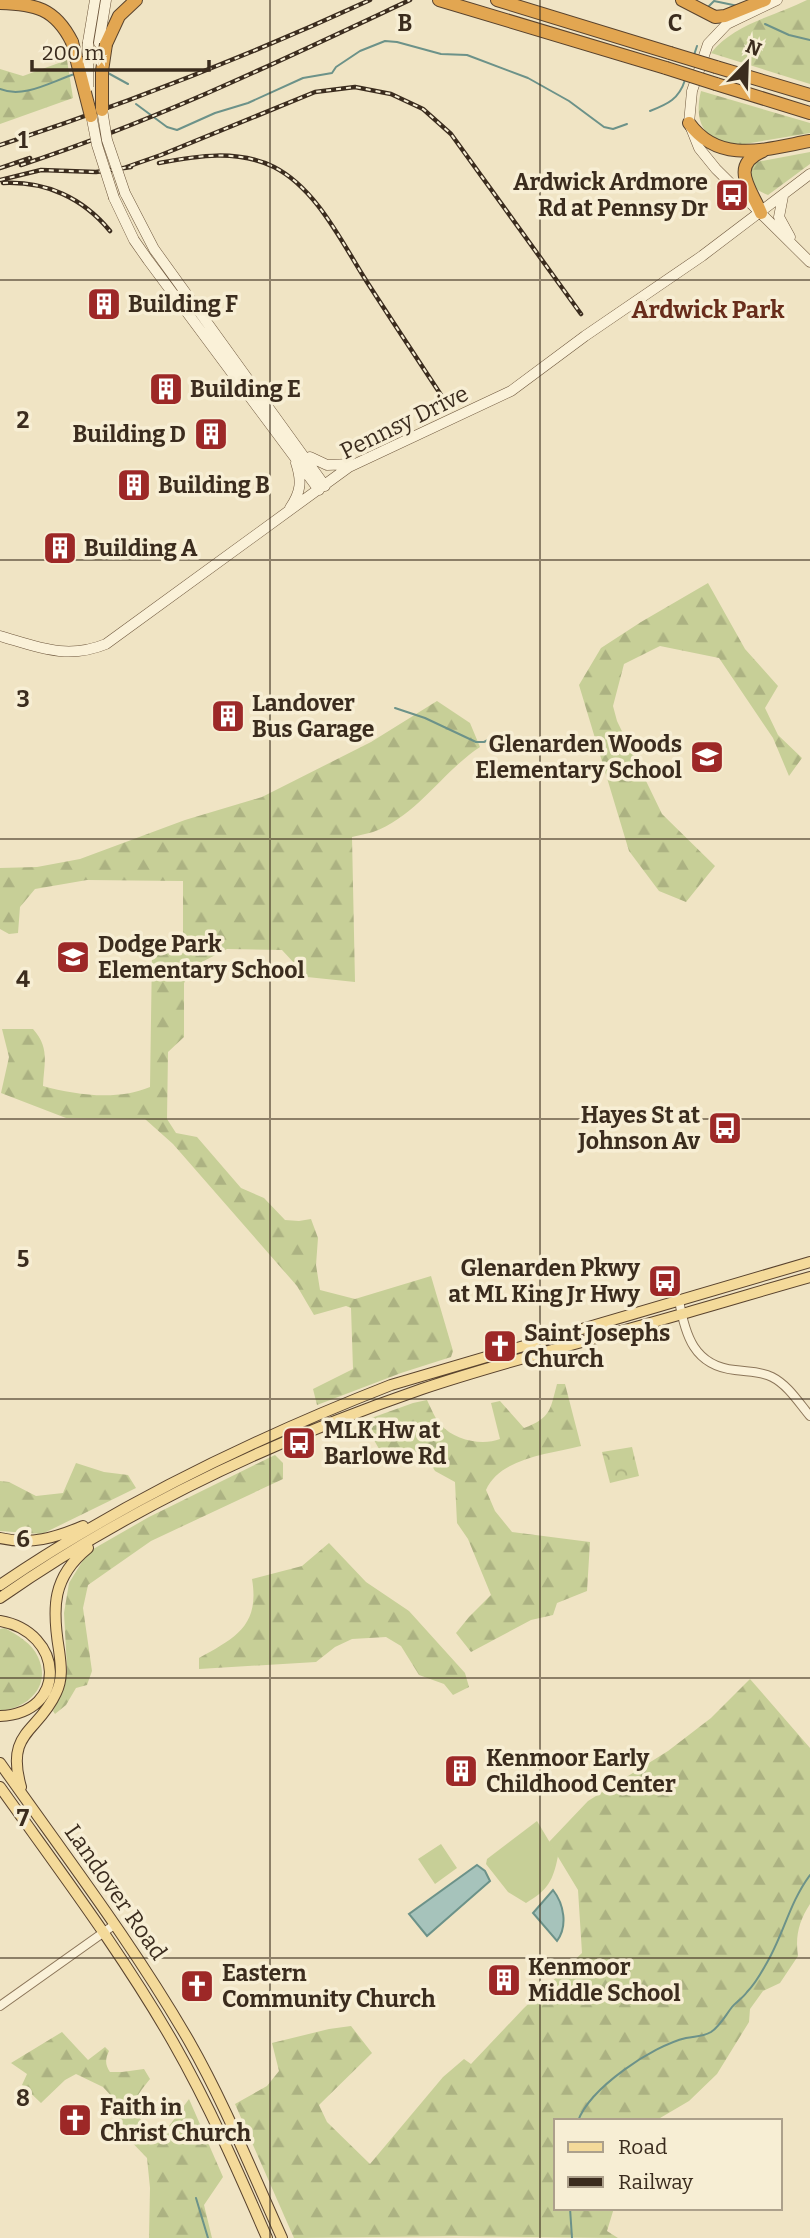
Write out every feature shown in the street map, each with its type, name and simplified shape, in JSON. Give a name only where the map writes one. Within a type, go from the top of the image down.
[{"type":"highway","points":[[97,113],[102,43],[118,16],[136,0]]},
{"type":"highway","points":[[439,0],[810,113]]},
{"type":"highway","points":[[498,0],[810,95]]},
{"type":"highway","points":[[682,0],[715,17],[771,0]]},
{"type":"highway","points":[[0,3],[20,4],[46,11],[63,26],[72,42],[97,113]]},
{"type":"highway","points":[[689,123],[708,142],[725,150],[810,141]]},
{"type":"highway","points":[[761,213],[744,181],[745,169],[754,155],[773,147]]},
{"type":"main road","points":[[94,0],[87,76],[125,193],[154,249],[299,448],[322,488]]},
{"type":"main road","points":[[102,43],[106,0]]},
{"type":"main road","points":[[771,0],[727,24],[708,44],[689,102],[689,123],[706,158],[806,259]]},
{"type":"main road","points":[[97,113],[97,145],[114,198],[134,240],[322,488]]},
{"type":"main road","name":"Pennsy Drive","points":[[0,636],[67,653],[78,653],[106,644],[356,463],[511,391],[761,213],[810,174]]},
{"type":"main road","points":[[783,196],[779,217],[806,259]]},
{"type":"main road","points":[[283,440],[297,465],[300,481],[299,493],[288,511]]},
{"type":"main road","points":[[299,448],[319,463],[356,463]]},
{"type":"main road","points":[[0,1586],[112,1515],[196,1470],[281,1429],[391,1385],[810,1262]]},
{"type":"main road","points":[[0,1598],[51,1564],[197,1483],[286,1441],[382,1403],[639,1325],[810,1278]]},
{"type":"main road","points":[[470,1362],[477,1373]]},
{"type":"main road","points":[[0,1538],[25,1541],[48,1539],[112,1515]]},
{"type":"main road","points":[[24,1797],[17,1770],[19,1746],[25,1733],[54,1698],[60,1680],[61,1664],[54,1616],[60,1583],[74,1560],[120,1525]]},
{"type":"main road","points":[[0,1621],[20,1626],[36,1638],[48,1658],[51,1673],[47,1689],[37,1702],[19,1713],[0,1716]]},
{"type":"main road","name":"Landover Road","points":[[0,1763],[167,2005],[232,2125],[282,2238]]},
{"type":"main road","name":"Landover Road","points":[[0,1787],[151,2005],[217,2125],[267,2238]]},
{"type":"main road","points":[[0,1801],[36,1839]]},
{"type":"street","points":[[679,1300],[690,1342],[702,1357],[724,1368],[771,1376],[786,1388],[810,1416]]},
{"type":"street","points":[[0,2006],[114,1925]]},
{"type":"green space","points":[[810,0],[810,84],[711,53],[720,43],[743,28]]},
{"type":"green space","points":[[67,60],[73,98],[0,124],[0,69],[23,76]]},
{"type":"green space","points":[[701,91],[810,123],[810,133],[733,146],[722,143],[703,127],[699,111]]},
{"type":"green space","points":[[810,152],[810,164],[768,195],[757,189],[751,181],[750,172],[756,162]]},
{"type":"green space","points":[[708,583],[745,649],[778,686],[765,708],[778,735],[802,758],[789,776],[773,738],[719,658],[660,646],[624,664],[613,706],[617,721],[662,814],[715,866],[686,902],[659,891],[629,851],[579,685],[601,648]]},
{"type":"green space","points":[[437,701],[470,723],[480,747],[403,816],[373,832],[352,837],[355,982],[307,977],[282,950],[227,949],[196,965],[184,983],[184,1037],[168,1052],[167,1119],[176,1133],[197,1137],[241,1188],[264,1198],[285,1220],[311,1219],[318,1238],[316,1265],[320,1290],[355,1299],[431,1276],[453,1351],[451,1357],[317,1405],[313,1389],[353,1369],[351,1308],[346,1306],[314,1315],[297,1286],[173,1144],[145,1119],[66,1118],[1,1093],[9,1057],[2,1029],[33,1029],[44,1049],[43,1086],[96,1095],[124,1094],[150,1087],[152,953],[183,953],[183,881],[87,880],[35,889],[20,907],[18,933],[9,934],[0,929],[0,868],[37,867],[80,859],[185,820],[262,797],[371,742]]},
{"type":"green space","points":[[557,1384],[565,1384],[581,1446],[514,1464],[493,1479],[486,1490],[495,1511],[512,1532],[590,1542],[587,1591],[557,1603],[553,1615],[531,1620],[471,1652],[456,1633],[491,1595],[468,1539],[457,1523],[455,1482],[435,1471],[423,1451],[382,1454],[363,1421],[427,1400],[439,1423],[453,1434],[477,1442],[493,1441],[500,1439],[491,1403],[500,1401],[524,1428],[540,1421],[548,1412]]},
{"type":"green space","points":[[632,1447],[639,1476],[610,1483],[602,1452]]},
{"type":"green space","points":[[275,1455],[283,1463],[283,1479],[151,1541],[88,1585],[83,1608],[92,1671],[87,1685],[76,1688],[66,1705],[55,1714],[53,1711],[64,1688],[67,1668],[64,1613],[69,1583],[88,1552],[149,1517]]},
{"type":"green space","points":[[76,1463],[104,1472],[128,1475],[136,1488],[42,1534],[0,1531],[0,1481],[9,1482],[36,1496],[63,1493]]},
{"type":"green space","points":[[329,1543],[366,1582],[409,1611],[465,1673],[469,1687],[453,1695],[444,1684],[419,1675],[401,1646],[386,1637],[352,1639],[335,1647],[316,1662],[199,1669],[199,1658],[234,1637],[248,1619],[252,1608],[252,1579],[302,1566]]},
{"type":"green space","points":[[5,1628],[24,1640],[35,1652],[42,1678],[28,1701],[0,1711],[0,1629]]},
{"type":"green space","points":[[750,1679],[810,1748],[810,1904],[799,1929],[798,1956],[780,1983],[763,1991],[750,2009],[749,2022],[717,2074],[689,2101],[658,2119],[554,2119],[554,2210],[613,2210],[607,2231],[618,2238],[294,2238],[235,2104],[267,2086],[279,2071],[272,2043],[351,2026],[372,2053],[319,2105],[327,2122],[370,2164],[443,2077],[464,2059],[471,2064],[524,2008],[582,1953],[578,1890],[549,1842],[588,1801],[668,1751],[711,1718]]},
{"type":"green space","points":[[537,1821],[558,1856],[548,1884],[540,1894],[526,1903],[508,1892],[486,1864],[487,1859]]},
{"type":"green space","points":[[441,1844],[457,1868],[435,1884],[418,1859]]},
{"type":"green space","points":[[62,2032],[88,2060],[105,2047],[109,2051],[106,2062],[110,2072],[144,2069],[150,2079],[137,2098],[134,2111],[158,2141],[189,2099],[223,2177],[204,2205],[212,2238],[149,2238],[150,2188],[147,2158],[121,2131],[116,2101],[103,2087],[76,2074],[65,2080],[41,2103],[22,2085],[27,2074],[11,2063]]},
{"type":"water","points":[[477,1865],[485,1871],[490,1881],[427,1936],[409,1914]]},
{"type":"water","points":[[553,1890],[563,1915],[563,1929],[557,1941],[533,1913]]},
{"type":"waterway","points":[[709,6],[714,1],[738,6]]},
{"type":"waterway","points":[[765,24],[789,35],[810,40]]},
{"type":"waterway","points":[[136,104],[167,127],[177,130],[215,113],[248,103],[303,78],[332,73],[336,67],[360,51],[385,41],[441,54],[467,55],[528,78],[569,101],[604,127],[613,129],[627,124]]},
{"type":"waterway","points":[[694,55],[697,46]]},
{"type":"waterway","points":[[108,73],[128,84]]},
{"type":"waterway","points":[[0,89],[19,92],[75,74]]},
{"type":"waterway","points":[[650,111],[672,100],[680,92],[685,80]]},
{"type":"waterway","points":[[395,708],[425,718],[476,742],[499,737]]},
{"type":"waterway","points":[[579,2119],[595,2095],[608,2082],[640,2059],[672,2043],[705,2035],[717,2027],[759,1976],[810,1875]]},
{"type":"waterway","points":[[196,2198],[208,2238]]},
{"type":"waterway","points":[[570,2210],[572,2238]]},
{"type":"railway","points":[[0,145],[187,78],[370,0]]},
{"type":"railway","points":[[21,165],[169,109],[410,0]]},
{"type":"railway","points":[[121,169],[315,92],[355,87],[391,94],[423,109],[451,134],[581,314]]},
{"type":"railway","points":[[159,163],[202,156],[231,156],[260,161],[289,177],[316,203],[327,218],[449,407]]},
{"type":"railway","points":[[0,168],[30,158]]},
{"type":"railway","points":[[0,180],[41,170],[96,172],[131,167]]},
{"type":"railway","points":[[3,183],[34,185],[62,194],[88,209],[110,231]]},
{"type":"place","name":"Ardwick Ardmore Rd at Pennsy Dr","points":[[732,195]]},
{"type":"place","name":"Building F","points":[[104,304]]},
{"type":"place","name":"Building E","points":[[166,389]]},
{"type":"place","name":"Building D","points":[[211,434]]},
{"type":"place","name":"Building B","points":[[134,485]]},
{"type":"place","name":"Building A","points":[[60,548]]},
{"type":"place","name":"Landover Bus Garage","points":[[228,716]]},
{"type":"place","name":"Glenarden Woods Elementary School","points":[[707,757]]},
{"type":"place","name":"Dodge Park Elementary School","points":[[73,957]]},
{"type":"place","name":"Hayes St at Johnson Av","points":[[725,1128]]},
{"type":"place","name":"Glenarden Pkwy at ML King Jr Hwy","points":[[665,1281]]},
{"type":"place","name":"Saint Josephs Church","points":[[500,1346]]},
{"type":"place","name":"MLK Hw at Barlowe Rd","points":[[299,1443]]},
{"type":"place","name":"Kenmoor Early Childhood Center","points":[[461,1771]]},
{"type":"place","name":"Kenmoor Middle School","points":[[504,1980]]},
{"type":"place","name":"Eastern Community Church","points":[[197,1986]]},
{"type":"place","name":"Faith in Christ Church","points":[[75,2120]]},
{"type":"district","name":"Ardwick Park","points":[[708,310]]}]
